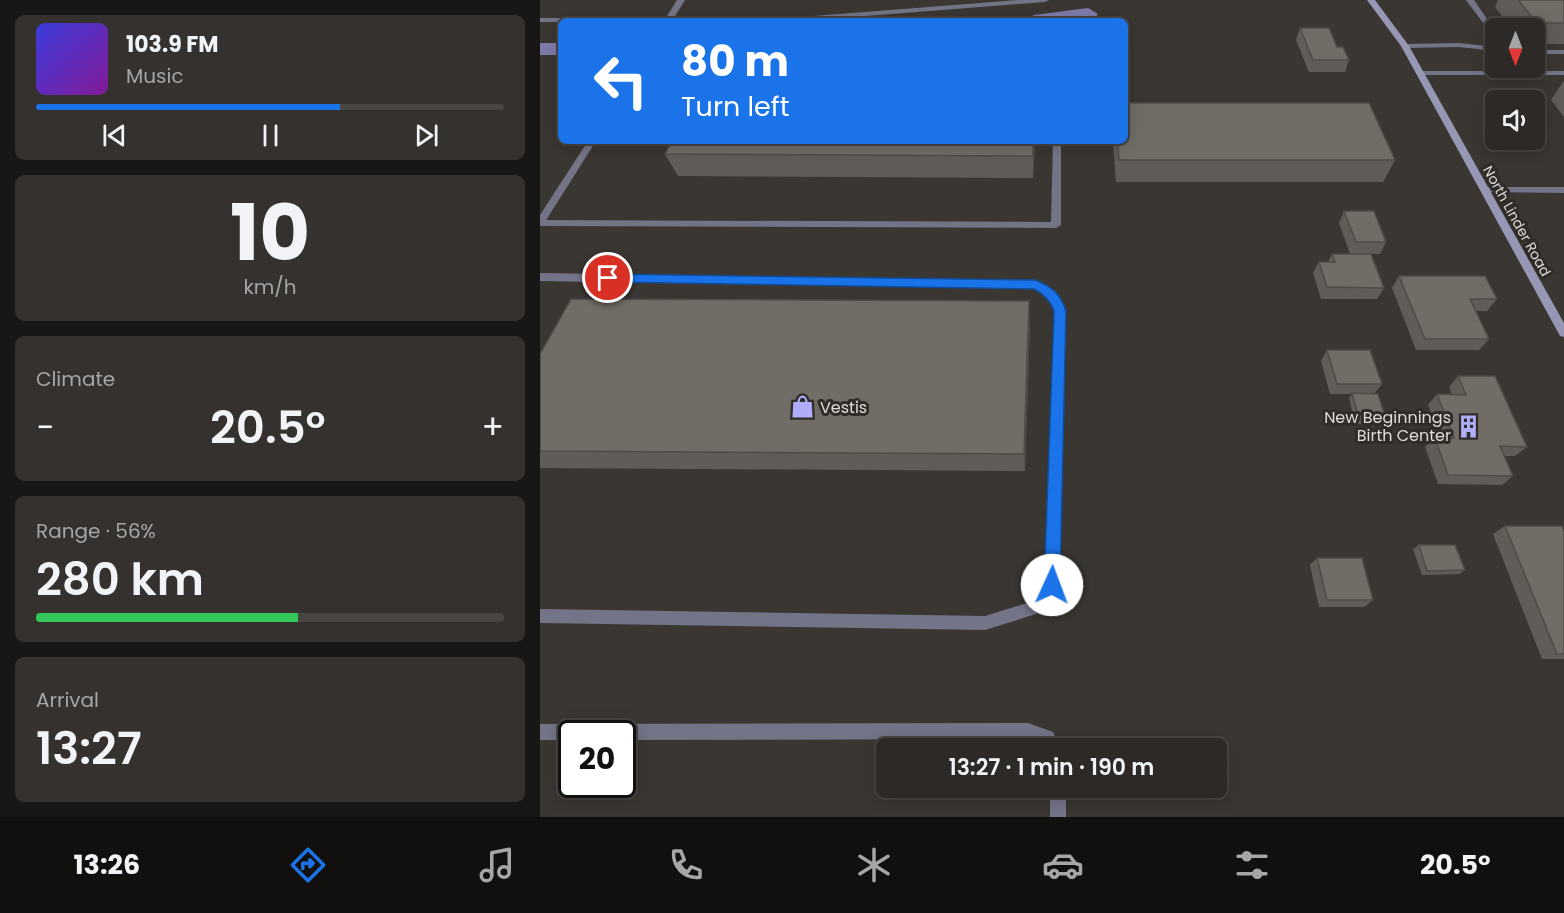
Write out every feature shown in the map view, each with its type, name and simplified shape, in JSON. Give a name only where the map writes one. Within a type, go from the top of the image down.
[{"type":"main road","name":"North Linder Road","points":[[1371,0],[1405,46],[1564,333]]},
{"type":"street","points":[[669,18],[681,0]]},
{"type":"street","points":[[814,18],[1046,0]]},
{"type":"street","points":[[1470,0],[1485,22]]},
{"type":"street","points":[[540,20],[558,20]]},
{"type":"street","points":[[1405,46],[1459,45],[1485,48]]},
{"type":"street","points":[[1545,52],[1564,52]]},
{"type":"street","points":[[1420,73],[1564,73]]},
{"type":"street","points":[[540,223],[590,144]]},
{"type":"street","points":[[540,223],[1056,225],[1057,144]]},
{"type":"street","points":[[1485,190],[1564,190]]},
{"type":"street","points":[[540,277],[1035,285],[1052,294],[1060,311],[1052,585],[1031,609],[985,623],[540,616]]},
{"type":"street","points":[[540,732],[1028,731],[1047,738]]},
{"type":"street","points":[[1058,798],[1058,817]]},
{"type":"building","points":[[1518,0],[1564,0],[1564,23],[1545,23],[1545,18],[1533,18]]},
{"type":"building","points":[[1300,28],[1329,28],[1337,47],[1343,47],[1349,60],[1313,60]]},
{"type":"building","points":[[1128,103],[1369,103],[1395,160],[1119,160],[1117,144],[1128,144]]},
{"type":"building","points":[[670,144],[1033,144],[1033,156],[665,154]]},
{"type":"building","points":[[1344,211],[1374,211],[1386,242],[1356,242]]},
{"type":"building","points":[[1332,254],[1371,254],[1384,288],[1327,287],[1319,262],[1335,262]]},
{"type":"building","points":[[1399,276],[1485,276],[1497,299],[1470,299],[1489,339],[1425,339]]},
{"type":"building","points":[[571,299],[1029,301],[1024,454],[540,451],[540,354]]},
{"type":"building","points":[[1327,350],[1370,350],[1382,384],[1337,384]]},
{"type":"building","name":"New Beginnings Birth Center","points":[[1458,376],[1495,376],[1527,447],[1500,446],[1513,476],[1448,475],[1435,438],[1454,438],[1437,394],[1466,395]]},
{"type":"building","points":[[1352,393],[1378,394],[1386,419],[1359,419]]},
{"type":"building","points":[[1505,526],[1562,526],[1564,532],[1564,654],[1557,654]]},
{"type":"building","points":[[1419,545],[1455,545],[1465,570],[1427,571]]},
{"type":"building","points":[[1317,558],[1362,558],[1373,600],[1327,600]]},
{"type":"waterway","points":[[1057,18],[1088,14]]},
{"type":"waterway","points":[[540,49],[558,49]]},
{"type":"place","name":"Vestis","points":[[802,407]]},
{"type":"place","name":"New Beginnings Birth Center","points":[[1469,426]]},
{"type":"route","points":[[608,278],[1035,285],[1047,290],[1057,301],[1060,311],[1052,585]]}]
